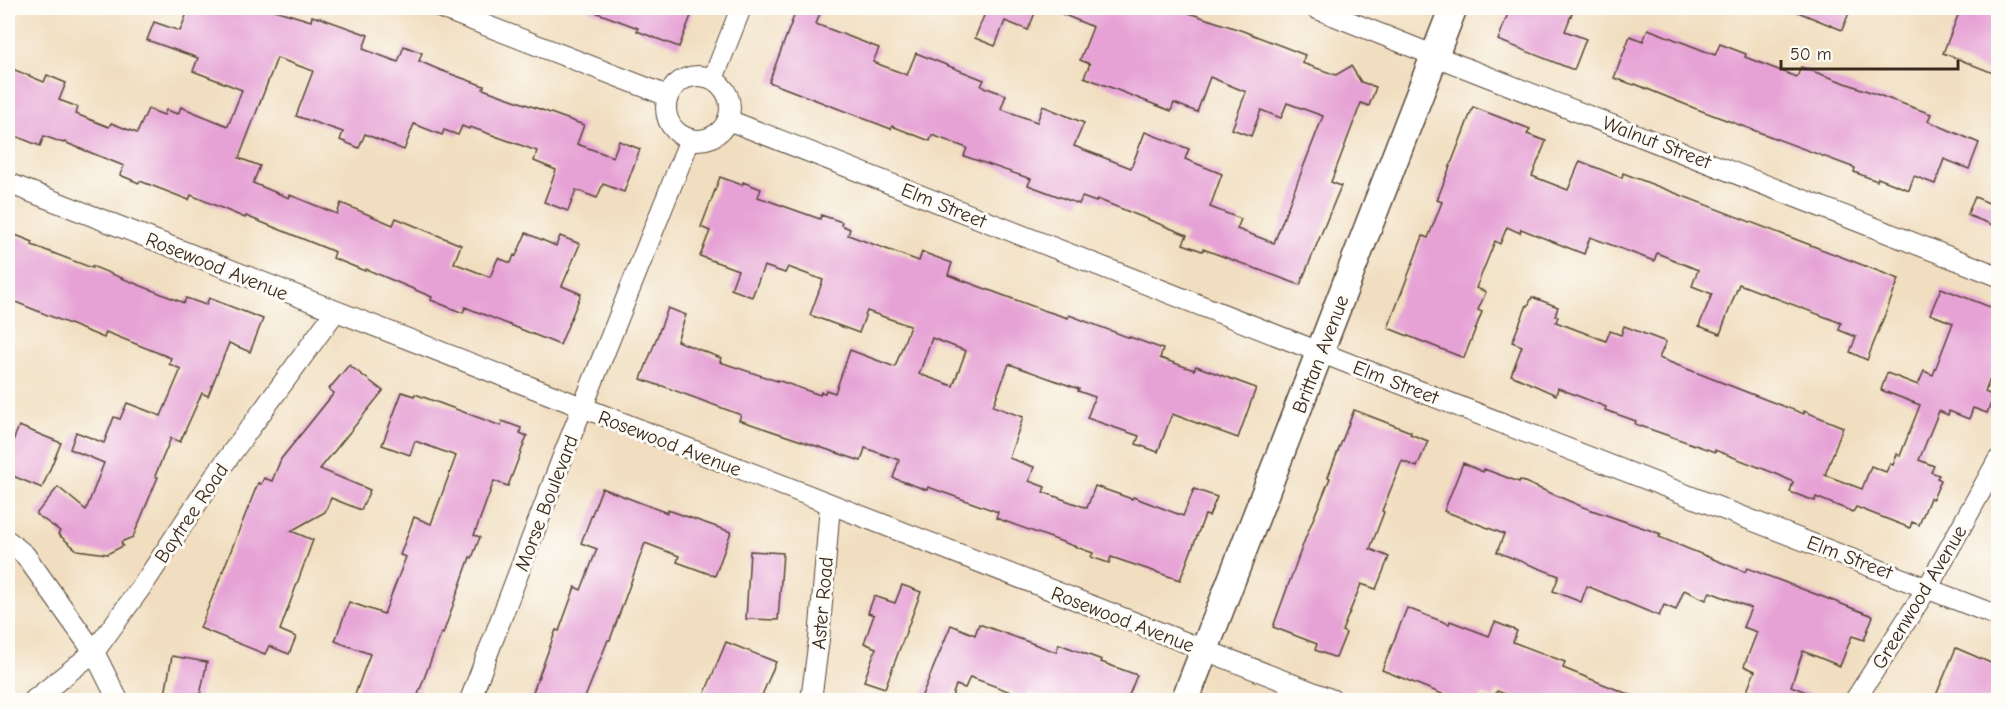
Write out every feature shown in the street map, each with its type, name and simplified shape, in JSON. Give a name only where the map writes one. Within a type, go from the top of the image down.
[{"type":"main road","name":"Brittan Avenue","points":[[1185,700],[1453,8]]},
{"type":"street","points":[[441,8],[668,96]]},
{"type":"street","points":[[713,79],[741,8]]},
{"type":"street","name":"Walnut Street","points":[[1315,8],[1998,276]]},
{"type":"street","points":[[692,76],[713,79],[728,97],[730,108],[728,120],[722,129],[712,136],[690,139],[672,127],[667,117],[668,96],[673,87],[692,76]]},
{"type":"street","name":"Elm Street","points":[[728,120],[1998,616]]},
{"type":"street","name":"Morse Boulevard","points":[[470,700],[690,139]]},
{"type":"street","name":"Rosewood Avenue","points":[[8,183],[1333,700]]},
{"type":"street","name":"Baytree Road","points":[[34,700],[94,652],[147,579],[217,473],[335,312]]},
{"type":"street","name":"Greenwood Avenue","points":[[1855,700],[1928,587],[1998,460]]},
{"type":"street","name":"Aster Road","points":[[811,700],[819,639],[830,505]]},
{"type":"street","points":[[8,541],[25,555],[94,652],[118,700]]},
{"type":"building","points":[[189,8],[268,8],[311,21],[312,16],[318,17],[368,35],[363,49],[398,62],[404,46],[422,53],[419,61],[484,86],[483,89],[584,125],[577,144],[613,157],[619,141],[640,149],[624,192],[603,184],[597,198],[576,190],[568,211],[544,202],[556,170],[534,161],[537,151],[470,127],[469,129],[462,126],[458,135],[444,130],[442,135],[414,124],[404,150],[365,134],[359,148],[340,140],[343,132],[296,116],[313,71],[277,58],[239,158],[260,166],[253,183],[337,214],[341,203],[393,225],[396,218],[461,245],[454,263],[490,277],[498,258],[511,263],[526,233],[556,246],[560,236],[580,244],[562,286],[581,294],[560,345],[465,307],[463,313],[431,300],[432,297],[366,269],[365,271],[333,258],[335,252],[246,216],[245,218],[191,195],[189,200],[140,181],[139,183],[120,175],[124,166],[64,142],[44,136],[40,146],[8,133],[8,67],[44,82],[47,75],[66,83],[59,100],[78,107],[76,114],[109,127],[111,123],[137,133],[148,109],[164,115],[166,110],[178,114],[181,107],[228,126],[242,90],[193,71],[198,58],[147,40],[154,22],[180,31]]},
{"type":"building","points":[[588,8],[694,8],[679,47],[637,31],[638,28]]},
{"type":"building","points":[[797,8],[822,8],[816,24],[879,48],[873,62],[907,75],[916,53],[984,80],[981,86],[1006,95],[1001,109],[1037,122],[1043,106],[1084,123],[1074,146],[1131,168],[1145,132],[1189,149],[1185,159],[1222,174],[1210,207],[1241,219],[1237,229],[1274,243],[1323,116],[1287,103],[1281,118],[1261,110],[1251,136],[1232,129],[1246,92],[1210,77],[1197,112],[1174,103],[1171,111],[1084,77],[1090,64],[1080,60],[1093,27],[1048,8],[1174,8],[1305,55],[1302,63],[1336,75],[1351,66],[1361,82],[1376,87],[1369,106],[1361,103],[1331,182],[1341,186],[1300,285],[1203,249],[1202,251],[1183,244],[1187,235],[1097,199],[1096,202],[1082,197],[1079,204],[1028,185],[1031,179],[964,156],[967,148],[932,135],[930,141],[892,126],[891,129],[769,82]]},
{"type":"building","points":[[974,8],[1037,8],[1028,30],[1005,21],[995,46],[975,38],[985,13]]},
{"type":"building","points":[[1510,8],[1574,8],[1565,31],[1586,39],[1574,70],[1498,40]]},
{"type":"building","points":[[1788,8],[1851,8],[1842,30]]},
{"type":"building","points":[[1961,8],[1998,8],[1998,75],[1943,53]]},
{"type":"building","points":[[1648,29],[1715,55],[1720,44],[1746,54],[1745,57],[1797,77],[1801,67],[1931,114],[1928,121],[1979,143],[1969,169],[1944,159],[1935,184],[1914,176],[1909,190],[1878,178],[1877,181],[1854,172],[1855,168],[1614,78],[1630,36],[1643,41]]},
{"type":"building","points":[[1473,107],[1530,129],[1527,134],[1546,141],[1532,176],[1568,190],[1580,161],[1622,178],[1623,173],[1899,279],[1867,360],[1850,352],[1856,337],[1839,330],[1841,323],[1739,284],[1720,334],[1699,326],[1712,294],[1692,286],[1698,270],[1657,253],[1654,261],[1590,237],[1584,254],[1521,229],[1520,233],[1507,227],[1500,244],[1495,241],[1476,288],[1486,292],[1478,310],[1482,312],[1464,358],[1388,328],[1423,236],[1428,238],[1442,202],[1437,200]]},
{"type":"building","points":[[720,177],[742,185],[743,182],[761,189],[758,197],[820,219],[821,215],[842,222],[841,225],[850,229],[848,235],[919,261],[922,252],[952,263],[948,275],[1043,310],[1068,318],[1069,315],[1163,349],[1160,358],[1194,370],[1196,366],[1256,388],[1238,438],[1172,414],[1158,452],[1136,444],[1139,436],[1087,418],[1095,397],[1009,364],[993,406],[1023,417],[1009,458],[1034,467],[1029,481],[1045,487],[1043,492],[1087,508],[1095,486],[1132,499],[1133,497],[1183,516],[1194,489],[1217,497],[1209,516],[1205,515],[1180,580],[1111,557],[1109,563],[1091,557],[1093,553],[996,518],[998,512],[928,487],[927,490],[893,478],[899,460],[865,448],[861,461],[739,420],[741,415],[641,379],[668,308],[686,315],[677,341],[721,358],[720,362],[820,395],[826,390],[835,393],[850,350],[895,367],[910,326],[867,311],[859,333],[810,315],[823,280],[788,267],[785,273],[764,266],[752,297],[731,289],[738,270],[700,256],[710,231],[701,227]],"holes":[[[932,338],[966,351],[953,386],[919,374]]]},
{"type":"building","points":[[1975,197],[1998,207],[1998,227],[1967,215]]},
{"type":"building","points":[[8,232],[33,242],[32,245],[184,303],[186,298],[206,305],[209,298],[263,319],[250,352],[229,343],[208,396],[202,393],[180,442],[171,438],[155,476],[158,477],[133,537],[121,542],[123,546],[107,554],[77,550],[58,534],[60,531],[36,514],[58,487],[86,510],[104,463],[70,449],[76,432],[104,443],[114,417],[120,419],[127,403],[161,416],[181,369],[169,364],[171,358],[106,332],[104,338],[8,299]]},
{"type":"building","points":[[1941,288],[1998,310],[1998,357],[1985,392],[1994,396],[1987,413],[1973,408],[1969,419],[1949,411],[1948,415],[1939,411],[1919,460],[1934,466],[1931,472],[1939,475],[1937,478],[1941,480],[1933,499],[1930,498],[1919,525],[1912,522],[1910,528],[1856,507],[1853,512],[1816,497],[1815,501],[1790,492],[1793,482],[1779,475],[1715,450],[1715,452],[1635,424],[1636,421],[1605,410],[1606,407],[1558,388],[1556,395],[1511,375],[1522,346],[1512,342],[1532,297],[1558,307],[1556,322],[1606,341],[1610,331],[1621,335],[1624,326],[1666,342],[1659,358],[1843,427],[1825,475],[1862,489],[1871,466],[1886,472],[1890,464],[1893,465],[1897,454],[1900,456],[1920,405],[1881,390],[1887,373],[1918,385],[1924,371],[1933,375],[1953,323],[1930,314]]},
{"type":"building","points":[[349,365],[383,391],[320,469],[370,490],[361,510],[331,498],[325,512],[291,531],[313,540],[280,630],[296,637],[289,654],[269,646],[265,654],[200,628],[258,483],[261,484],[264,478],[272,481],[281,459],[334,393],[329,389]]},
{"type":"building","points":[[402,392],[414,396],[415,394],[501,426],[502,421],[521,428],[520,433],[527,436],[508,486],[494,481],[474,535],[480,537],[472,558],[470,557],[443,634],[441,633],[416,700],[353,700],[370,654],[335,641],[349,602],[384,614],[406,557],[400,555],[414,517],[431,524],[456,456],[415,441],[410,455],[382,445]]},
{"type":"building","points":[[1354,410],[1428,441],[1417,467],[1402,461],[1370,549],[1389,557],[1376,589],[1361,584],[1342,631],[1346,633],[1336,658],[1315,650],[1317,644],[1273,627]]},
{"type":"building","points":[[19,426],[61,443],[42,488],[8,474],[8,454]]},
{"type":"building","points":[[1463,463],[1483,472],[1484,469],[1519,482],[1520,480],[1583,507],[1661,534],[1659,537],[1745,572],[1747,568],[1873,616],[1864,640],[1852,636],[1840,666],[1803,651],[1791,686],[1824,700],[1771,700],[1747,691],[1755,671],[1744,666],[1757,632],[1743,627],[1751,608],[1710,592],[1706,600],[1684,590],[1676,610],[1664,605],[1659,616],[1587,586],[1581,602],[1553,591],[1559,576],[1497,552],[1504,534],[1444,511]]},
{"type":"building","points":[[602,488],[667,513],[668,510],[731,532],[715,576],[677,562],[679,556],[645,543],[610,640],[608,640],[584,700],[530,700],[575,587],[581,590],[597,549],[581,543]]},
{"type":"building","points":[[750,551],[783,553],[778,620],[746,619]]},
{"type":"building","points":[[902,585],[921,592],[885,688],[864,681],[876,648],[864,643],[874,615],[868,613],[874,596],[895,603]]},
{"type":"building","points":[[1407,608],[1489,636],[1495,622],[1517,631],[1513,642],[1565,662],[1563,668],[1643,700],[1521,700],[1497,691],[1494,698],[1483,694],[1480,700],[1457,700],[1382,670]]},
{"type":"building","points":[[979,624],[1056,652],[1059,644],[1137,675],[1127,700],[1050,700],[1029,693],[1027,698],[970,677],[965,688],[956,685],[951,700],[920,700],[951,625],[975,635]]},
{"type":"building","points":[[726,642],[776,662],[760,700],[702,700]]},
{"type":"building","points":[[1956,648],[1998,666],[1998,700],[1934,700]]},
{"type":"building","points":[[172,656],[207,662],[199,700],[164,700]]}]
